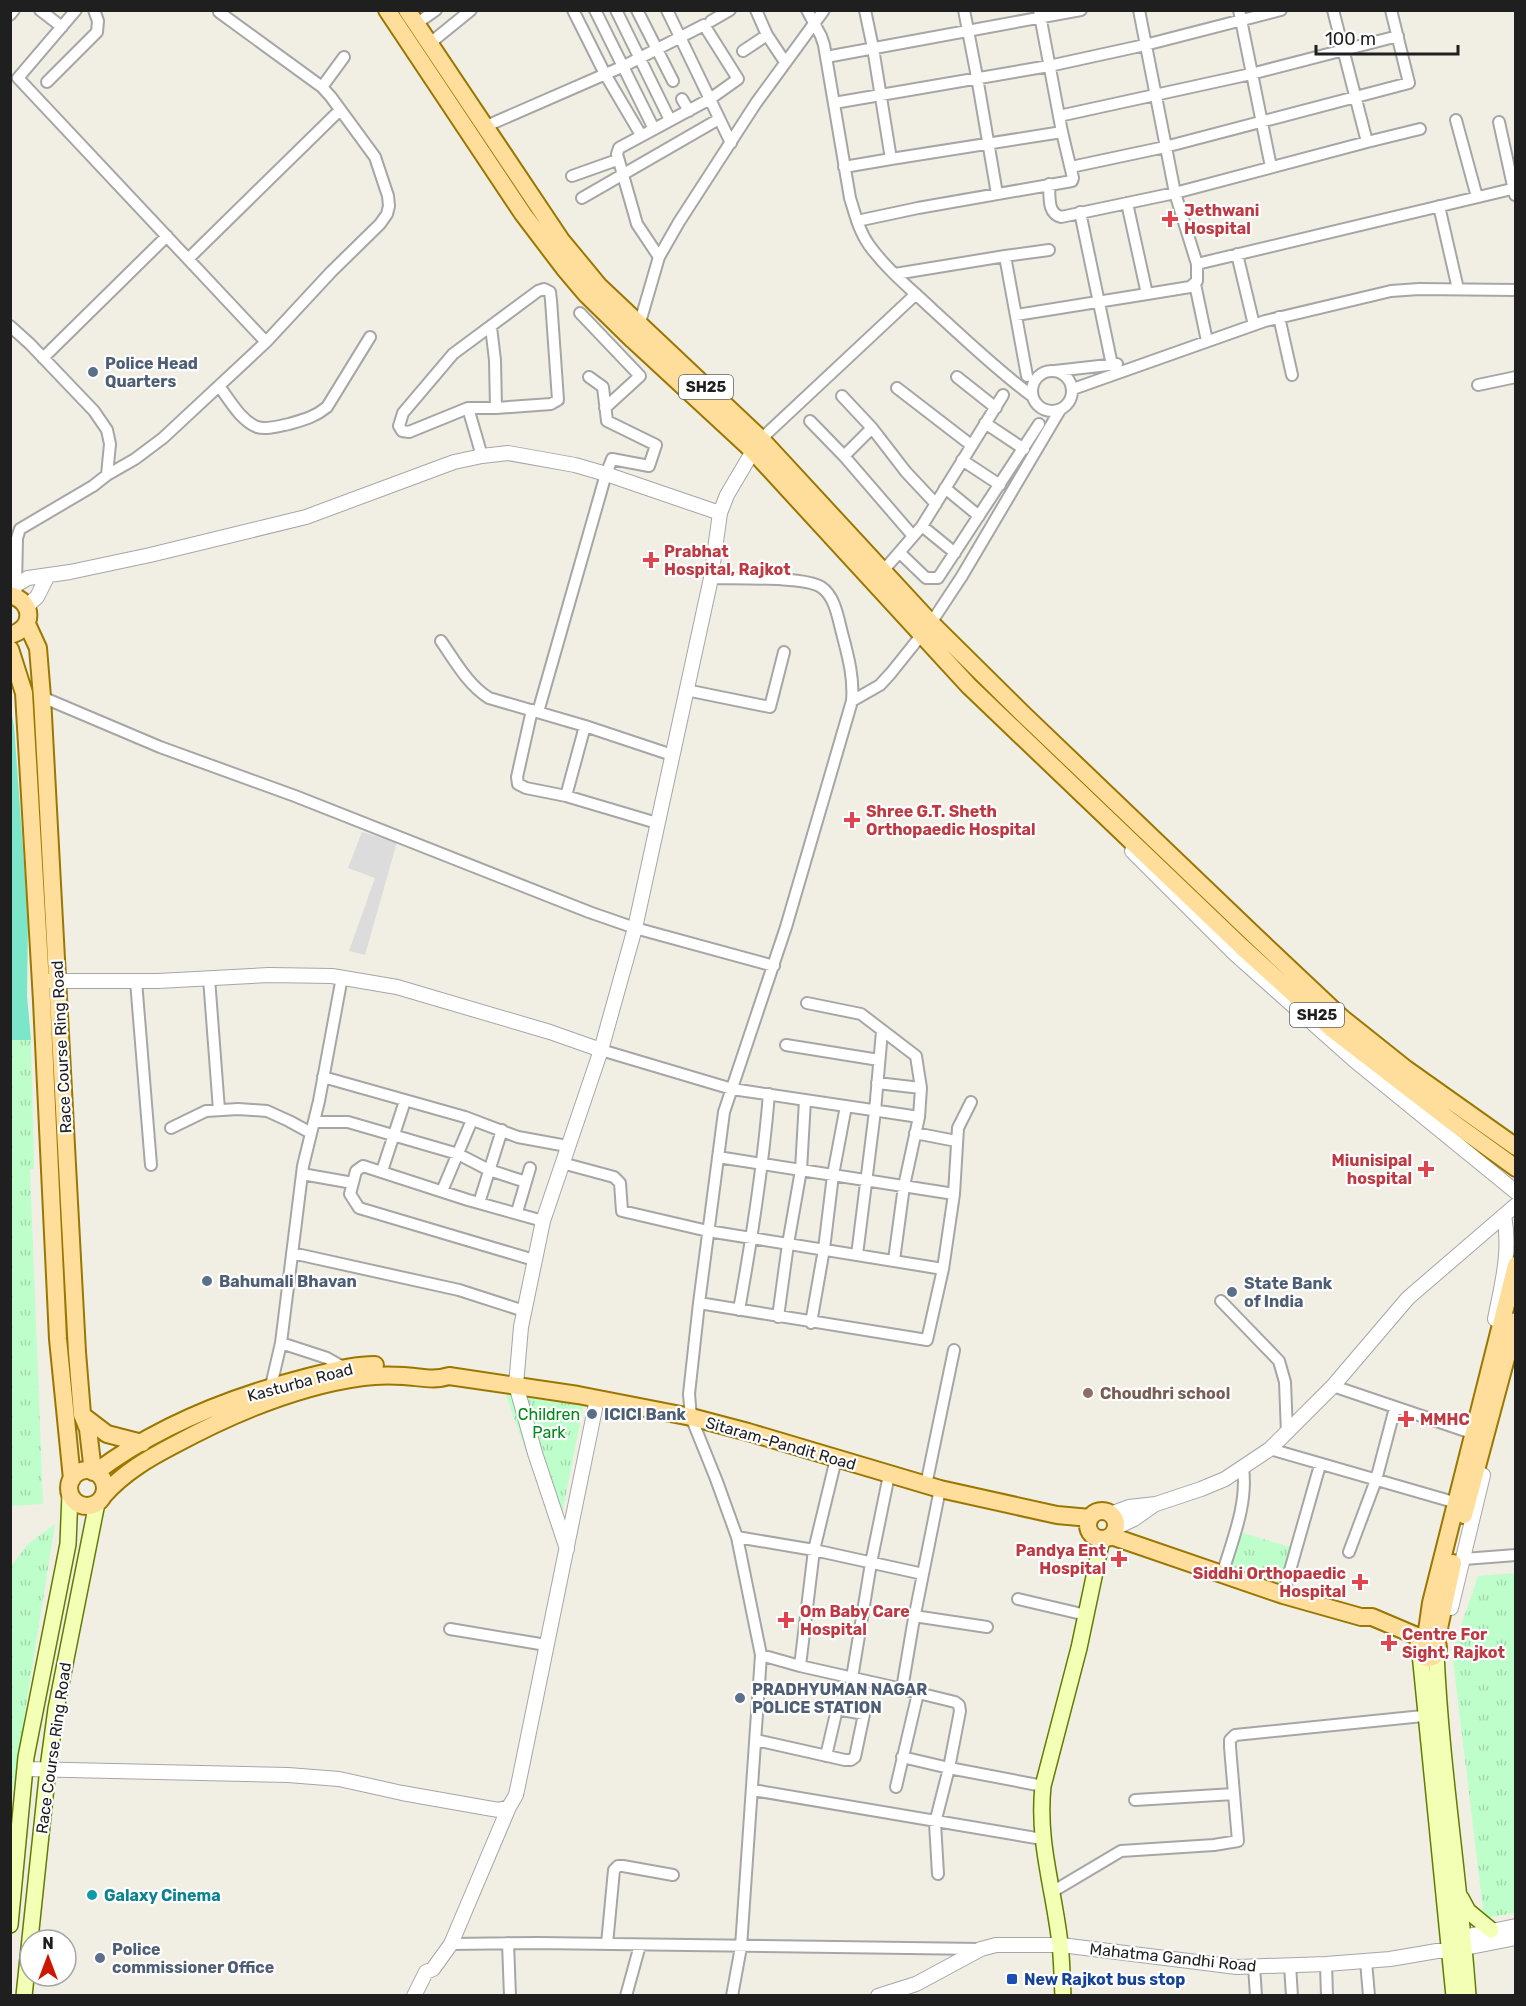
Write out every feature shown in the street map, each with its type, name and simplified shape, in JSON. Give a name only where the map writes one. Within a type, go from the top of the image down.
[{"type":"main road","name":"SH25","points":[[387,10],[523,214],[579,285],[633,340],[757,445],[883,571],[926,628]]},
{"type":"main road","name":"SH25","points":[[411,17],[575,258],[599,286],[641,324],[757,445],[926,628],[1051,742],[1242,947],[1333,1030],[1515,1168]]},
{"type":"main road","points":[[10,635],[18,633],[27,624],[28,618],[27,606],[13,591]]},
{"type":"main road","name":"Race Course Ring Road","points":[[27,624],[38,648],[42,697],[69,1220],[82,1414],[88,1429],[95,1472]]},
{"type":"main road","name":"Race Course Ring Road","points":[[10,649],[24,693],[41,981],[57,1328],[71,1487],[68,1544],[25,1769],[10,1925]]},
{"type":"main road","name":"SH25","points":[[1138,836],[1342,1018],[1406,1069],[1515,1147]]},
{"type":"main road","points":[[1454,1995],[1453,1945],[1427,1645],[1434,1623],[1515,1265]]},
{"type":"main road","points":[[1437,1604],[1466,1508],[1515,1321]]},
{"type":"main road","name":"Kasturba Road","points":[[95,1472],[142,1443],[192,1417],[345,1368],[390,1365],[439,1371],[449,1376]]},
{"type":"main road","name":"Sitaram-Pandit Road","points":[[100,1499],[149,1458],[272,1393],[361,1377],[382,1375],[438,1380],[449,1376],[597,1399],[691,1417],[933,1487],[1058,1515],[1103,1528],[1222,1575],[1283,1595],[1361,1617],[1372,1617],[1427,1645]]},
{"type":"main road","points":[[82,1414],[107,1434],[142,1443]]},
{"type":"main road","points":[[79,1472],[95,1472],[103,1481],[105,1488],[100,1499],[87,1506],[74,1500],[71,1487],[79,1472]]},
{"type":"main road","name":"Race Course Ring Road","points":[[24,1995],[48,1768],[64,1667],[100,1499]]},
{"type":"main road","points":[[1063,1995],[1061,1945],[1042,1839],[1043,1786],[1086,1615],[1103,1528]]},
{"type":"main road","points":[[1432,1715],[1459,1895],[1453,1945],[1468,1995]]},
{"type":"main road","points":[[1459,1895],[1468,1911],[1491,1930]]},
{"type":"street","points":[[10,15],[14,10]]},
{"type":"street","points":[[40,10],[62,27]]},
{"type":"street","points":[[76,10],[14,81],[266,342]]},
{"type":"street","points":[[47,82],[97,32],[98,21],[94,10]]},
{"type":"street","points":[[13,591],[17,538],[20,529],[93,486],[163,438],[266,342],[387,214],[388,196],[375,157],[322,87],[219,12],[220,10]]},
{"type":"street","points":[[411,17],[436,10]]},
{"type":"street","points":[[429,44],[458,14],[471,10]]},
{"type":"street","points":[[641,135],[604,74],[576,15],[594,10],[654,129]]},
{"type":"street","points":[[616,10],[670,120]]},
{"type":"street","points":[[637,10],[674,81]]},
{"type":"street","points":[[667,10],[731,142]]},
{"type":"street","points":[[711,21],[730,10]]},
{"type":"street","points":[[756,10],[767,35],[785,62]]},
{"type":"street","points":[[807,10],[821,36],[850,198],[857,221],[868,243],[916,294],[1001,372],[1032,396]]},
{"type":"street","points":[[633,340],[641,324],[659,257],[679,222],[785,62],[824,10]]},
{"type":"street","points":[[865,10],[891,159]]},
{"type":"street","points":[[964,10],[997,194]]},
{"type":"street","points":[[826,57],[1039,14],[1081,10]]},
{"type":"street","points":[[1139,10],[1174,193],[1197,264],[1195,284],[1207,341]]},
{"type":"street","points":[[834,103],[1049,66],[1145,45],[1240,15],[1281,10]]},
{"type":"street","points":[[1333,10],[1366,142]]},
{"type":"street","points":[[1071,167],[1165,147],[1409,83],[1391,10]]},
{"type":"street","points":[[857,221],[1072,181],[1039,14]]},
{"type":"street","points":[[1240,15],[1271,167]]},
{"type":"street","points":[[484,127],[624,66],[704,25],[738,79],[710,99],[620,148],[617,160],[637,224],[659,257]]},
{"type":"street","points":[[743,51],[767,35]]},
{"type":"street","points":[[1059,116],[1251,74],[1398,36]]},
{"type":"street","points":[[322,87],[344,57]]},
{"type":"street","points":[[682,99],[688,111]]},
{"type":"street","points":[[188,259],[340,110]]},
{"type":"street","points":[[582,198],[719,119]]},
{"type":"street","points":[[1456,120],[1477,197]]},
{"type":"street","points":[[1197,264],[1477,197],[1515,191],[1499,122]]},
{"type":"street","points":[[1049,184],[1052,211],[1061,217],[1174,193],[1420,129]]},
{"type":"street","points":[[844,167],[1062,132]]},
{"type":"street","points":[[572,176],[583,174],[617,160]]},
{"type":"street","points":[[1127,203],[1147,294]]},
{"type":"street","points":[[1439,206],[1458,289]]},
{"type":"street","points":[[1080,212],[1112,365]]},
{"type":"street","points":[[43,358],[166,236]]},
{"type":"street","points":[[895,274],[1049,250]]},
{"type":"street","points":[[1238,254],[1254,325]]},
{"type":"street","points":[[1005,256],[1031,377],[1032,396],[1035,404],[1041,409],[1049,412],[1060,410]]},
{"type":"street","points":[[1016,315],[1190,287],[1195,284]]},
{"type":"street","points":[[1072,389],[1279,317],[1390,291],[1515,290]]},
{"type":"street","points":[[538,291],[550,292],[558,400],[551,404],[496,408],[468,408],[409,432],[402,431],[399,426],[403,413],[453,354],[538,291]]},
{"type":"street","points":[[567,1549],[535,1453],[516,1386],[518,1345],[543,1221],[601,1050],[635,928],[711,578],[720,513],[727,495],[757,445],[916,294]]},
{"type":"street","points":[[580,313],[640,376],[605,408]]},
{"type":"street","points":[[1279,317],[1292,375]]},
{"type":"street","points":[[10,326],[94,411],[106,430],[110,444],[107,475]]},
{"type":"street","points":[[491,327],[495,360],[496,408]]},
{"type":"street","points":[[219,386],[232,405],[258,428],[300,421],[318,415],[327,407],[370,337]]},
{"type":"street","points":[[1001,372],[1031,377],[1047,371],[1145,362]]},
{"type":"street","points":[[852,701],[880,685],[926,628],[962,576],[1060,410],[1070,402],[1072,389],[1069,379],[1055,371]]},
{"type":"street","points":[[589,377],[603,387],[607,421],[656,445],[649,466],[612,459],[535,711],[517,777],[518,784],[657,823]]},
{"type":"street","points":[[957,377],[996,408]]},
{"type":"street","points":[[1478,385],[1515,377]]},
{"type":"street","points":[[897,388],[971,445]]},
{"type":"street","points":[[883,571],[922,526],[1003,395]]},
{"type":"street","points":[[842,396],[936,504]]},
{"type":"street","points":[[468,408],[482,456]]},
{"type":"street","points":[[810,421],[844,456],[913,537]]},
{"type":"street","points":[[985,423],[1024,449]]},
{"type":"street","points":[[900,553],[926,578],[938,578],[1039,424]]},
{"type":"street","points":[[844,456],[872,428]]},
{"type":"street","points":[[13,591],[28,578],[171,550],[306,517],[444,466],[482,456],[508,453],[606,474],[720,513]]},
{"type":"street","points":[[962,460],[1000,485]]},
{"type":"street","points":[[945,488],[979,516]]},
{"type":"street","points":[[922,526],[955,553]]},
{"type":"street","points":[[27,606],[37,597],[48,575]]},
{"type":"street","points":[[711,578],[805,581],[821,587],[829,595],[837,611],[853,683],[852,701],[774,966],[724,1113],[689,1394],[691,1417],[736,1537],[761,1655],[741,1947],[732,1995]]},
{"type":"street","points":[[441,640],[471,683],[489,698],[585,726],[672,755]]},
{"type":"street","points":[[686,690],[770,707],[784,652]]},
{"type":"street","points":[[42,697],[160,747],[295,796],[521,887],[635,928],[774,966]]},
{"type":"street","points":[[566,796],[585,726]]},
{"type":"street","points":[[1515,1137],[1489,1122],[1349,1016],[1148,829],[1138,836],[1131,850],[1235,954],[1354,1060],[1515,1192]]},
{"type":"street","points":[[41,981],[136,981],[269,975],[342,977],[397,987],[732,1089],[919,1117]]},
{"type":"street","points":[[272,1393],[281,1343],[302,1174],[324,1077],[342,977]]},
{"type":"street","points":[[209,978],[219,1110]]},
{"type":"street","points":[[136,981],[151,1165]]},
{"type":"street","points":[[807,1003],[861,1014],[916,1056],[921,1088],[919,1117],[904,1186],[894,1260]]},
{"type":"street","points":[[856,1254],[867,1180],[882,1031]]},
{"type":"street","points":[[786,1045],[879,1060]]},
{"type":"street","points":[[324,1077],[472,1120],[518,1137],[567,1146]]},
{"type":"street","points":[[878,1083],[921,1088]]},
{"type":"street","points":[[739,1310],[763,1164],[769,1094]]},
{"type":"street","points":[[778,1317],[801,1170],[805,1100]]},
{"type":"street","points":[[382,1171],[405,1101]]},
{"type":"street","points":[[699,1303],[811,1323],[927,1340],[943,1269],[954,1194],[958,1128],[971,1102]]},
{"type":"street","points":[[811,1323],[824,1250],[833,1175],[846,1106]]},
{"type":"street","points":[[171,1128],[206,1111],[267,1111],[311,1133]]},
{"type":"street","points":[[442,1191],[472,1120]]},
{"type":"street","points":[[314,1122],[348,1122],[393,1137],[458,1154],[489,1170],[526,1182]]},
{"type":"street","points":[[478,1203],[502,1130]]},
{"type":"street","points":[[915,1133],[956,1142]]},
{"type":"street","points":[[718,1157],[954,1194]]},
{"type":"street","points":[[562,1163],[614,1177],[620,1183],[622,1210],[708,1232],[943,1269]]},
{"type":"street","points":[[534,1260],[359,1209],[350,1194],[356,1172],[363,1166],[543,1221]]},
{"type":"street","points":[[517,1212],[530,1168]]},
{"type":"street","points":[[302,1174],[353,1183]]},
{"type":"street","points":[[1103,1528],[1129,1507],[1156,1504],[1225,1479],[1270,1449],[1333,1386],[1408,1298],[1515,1205]]},
{"type":"street","points":[[1504,1215],[1508,1240],[1491,1340],[1466,1431],[1424,1611],[1424,1615],[1434,1623],[1449,1616],[1515,1351]]},
{"type":"street","points":[[292,1253],[459,1290],[524,1311]]},
{"type":"street","points":[[1221,1301],[1279,1361],[1284,1382],[1287,1433]]},
{"type":"street","points":[[281,1343],[327,1358],[345,1368]]},
{"type":"street","points":[[902,1689],[923,1574],[933,1487],[954,1350]]},
{"type":"street","points":[[1333,1386],[1466,1431]]},
{"type":"street","points":[[423,1995],[433,1969],[450,1944],[516,1795],[597,1399]]},
{"type":"street","points":[[1349,1552],[1376,1480],[1395,1408]]},
{"type":"street","points":[[1270,1449],[1450,1501]]},
{"type":"street","points":[[800,1666],[814,1550],[836,1459]]},
{"type":"street","points":[[1283,1595],[1320,1465]]},
{"type":"street","points":[[1222,1575],[1241,1509],[1245,1482],[1244,1468]]},
{"type":"street","points":[[852,1678],[871,1563],[889,1475]]},
{"type":"street","points":[[736,1537],[814,1550],[923,1574]]},
{"type":"street","points":[[1464,1558],[1515,1555]]},
{"type":"street","points":[[1018,1599],[1086,1615]]},
{"type":"street","points":[[914,1616],[987,1627]]},
{"type":"street","points":[[450,1629],[546,1645]]},
{"type":"street","points":[[761,1655],[955,1702],[959,1705],[960,1712],[949,1768],[935,1823],[938,1874]]},
{"type":"street","points":[[896,1787],[918,1693]]},
{"type":"street","points":[[756,1740],[826,1756],[851,1760],[855,1757],[864,1714],[837,1709],[826,1756]]},
{"type":"street","points":[[1052,1892],[1121,1851],[1214,1845],[1238,1841],[1230,1747],[1230,1740],[1235,1735],[1432,1715]]},
{"type":"street","points":[[902,1757],[1043,1786]]},
{"type":"street","points":[[25,1769],[288,1775],[339,1779],[487,1808],[509,1807]]},
{"type":"street","points":[[753,1790],[935,1823],[1042,1839]]},
{"type":"street","points":[[1135,1800],[1234,1794]]},
{"type":"street","points":[[607,1944],[614,1870],[618,1866],[623,1866],[673,1875]]},
{"type":"street","points":[[1453,1945],[1491,1930],[1515,1926]]},
{"type":"street","points":[[1453,1945],[1515,1938]]},
{"type":"street","points":[[508,1943],[510,1995]]},
{"type":"street","points":[[450,1944],[981,1949]]},
{"type":"street","name":"Mahatma Gandhi Road","points":[[878,1995],[916,1990],[981,1949],[1008,1944],[1061,1945],[1237,1966],[1366,1961],[1453,1945]]},
{"type":"street","points":[[626,1995],[640,1945]]},
{"type":"street","points":[[1366,1961],[1369,1995]]},
{"type":"street","points":[[1326,1964],[1327,1995]]},
{"type":"street","points":[[1290,1965],[1292,1995]]},
{"type":"street","points":[[1254,1966],[1256,1995]]},
{"type":"street","points":[[414,1995],[426,1972],[433,1969]]},
{"type":"shaded area","points":[[362,832],[397,842],[365,955],[349,951],[375,878],[348,868]]},
{"type":"green space","points":[[11,710],[28,918],[27,996],[31,1040],[11,1040]]},
{"type":"green space","points":[[10,1040],[31,1040],[34,1169],[30,1169],[43,1504],[11,1506]]},
{"type":"green space","name":"Children Park","points":[[502,1384],[585,1398],[557,1539]]},
{"type":"green space","points":[[55,1524],[11,1809],[11,1566],[28,1544]]},
{"type":"green space","points":[[1237,1531],[1296,1549],[1283,1595],[1222,1575]]},
{"type":"green space","points":[[1515,1573],[1515,1913],[1484,1918],[1452,1652],[1478,1576]]},
{"type":"place","name":"Jethwani Hospital","points":[[1170,219]]},
{"type":"place","name":"Police Head Quarters","points":[[93,372]]},
{"type":"place","name":"Prabhat Hospital, Rajkot","points":[[651,560]]},
{"type":"place","name":"Shree G.T. Sheth Orthopaedic Hospital","points":[[852,820]]},
{"type":"place","name":"Miunisipal hospital","points":[[1426,1169]]},
{"type":"place","name":"Bahumali Bhavan","points":[[207,1281]]},
{"type":"place","name":"State Bank of India","points":[[1232,1292]]},
{"type":"place","name":"Choudhri school","points":[[1088,1393]]},
{"type":"place","name":"ICICI Bank","points":[[592,1414]]},
{"type":"place","name":"MMHC","points":[[1406,1419]]},
{"type":"place","name":"Pandya Ent Hospital","points":[[1119,1559]]},
{"type":"place","name":"Siddhi Orthopaedic Hospital","points":[[1360,1582]]},
{"type":"place","name":"Om Baby Care Hospital","points":[[786,1620]]},
{"type":"place","name":"Centre For Sight, Rajkot","points":[[1389,1643]]},
{"type":"place","name":"PRADHYUMAN NAGAR POLICE STATION","points":[[740,1698]]},
{"type":"place","name":"Galaxy Cinema","points":[[92,1895]]},
{"type":"place","name":"Police commissioner Office","points":[[100,1958]]},
{"type":"place","name":"New Rajkot bus stop","points":[[1012,1979]]}]
